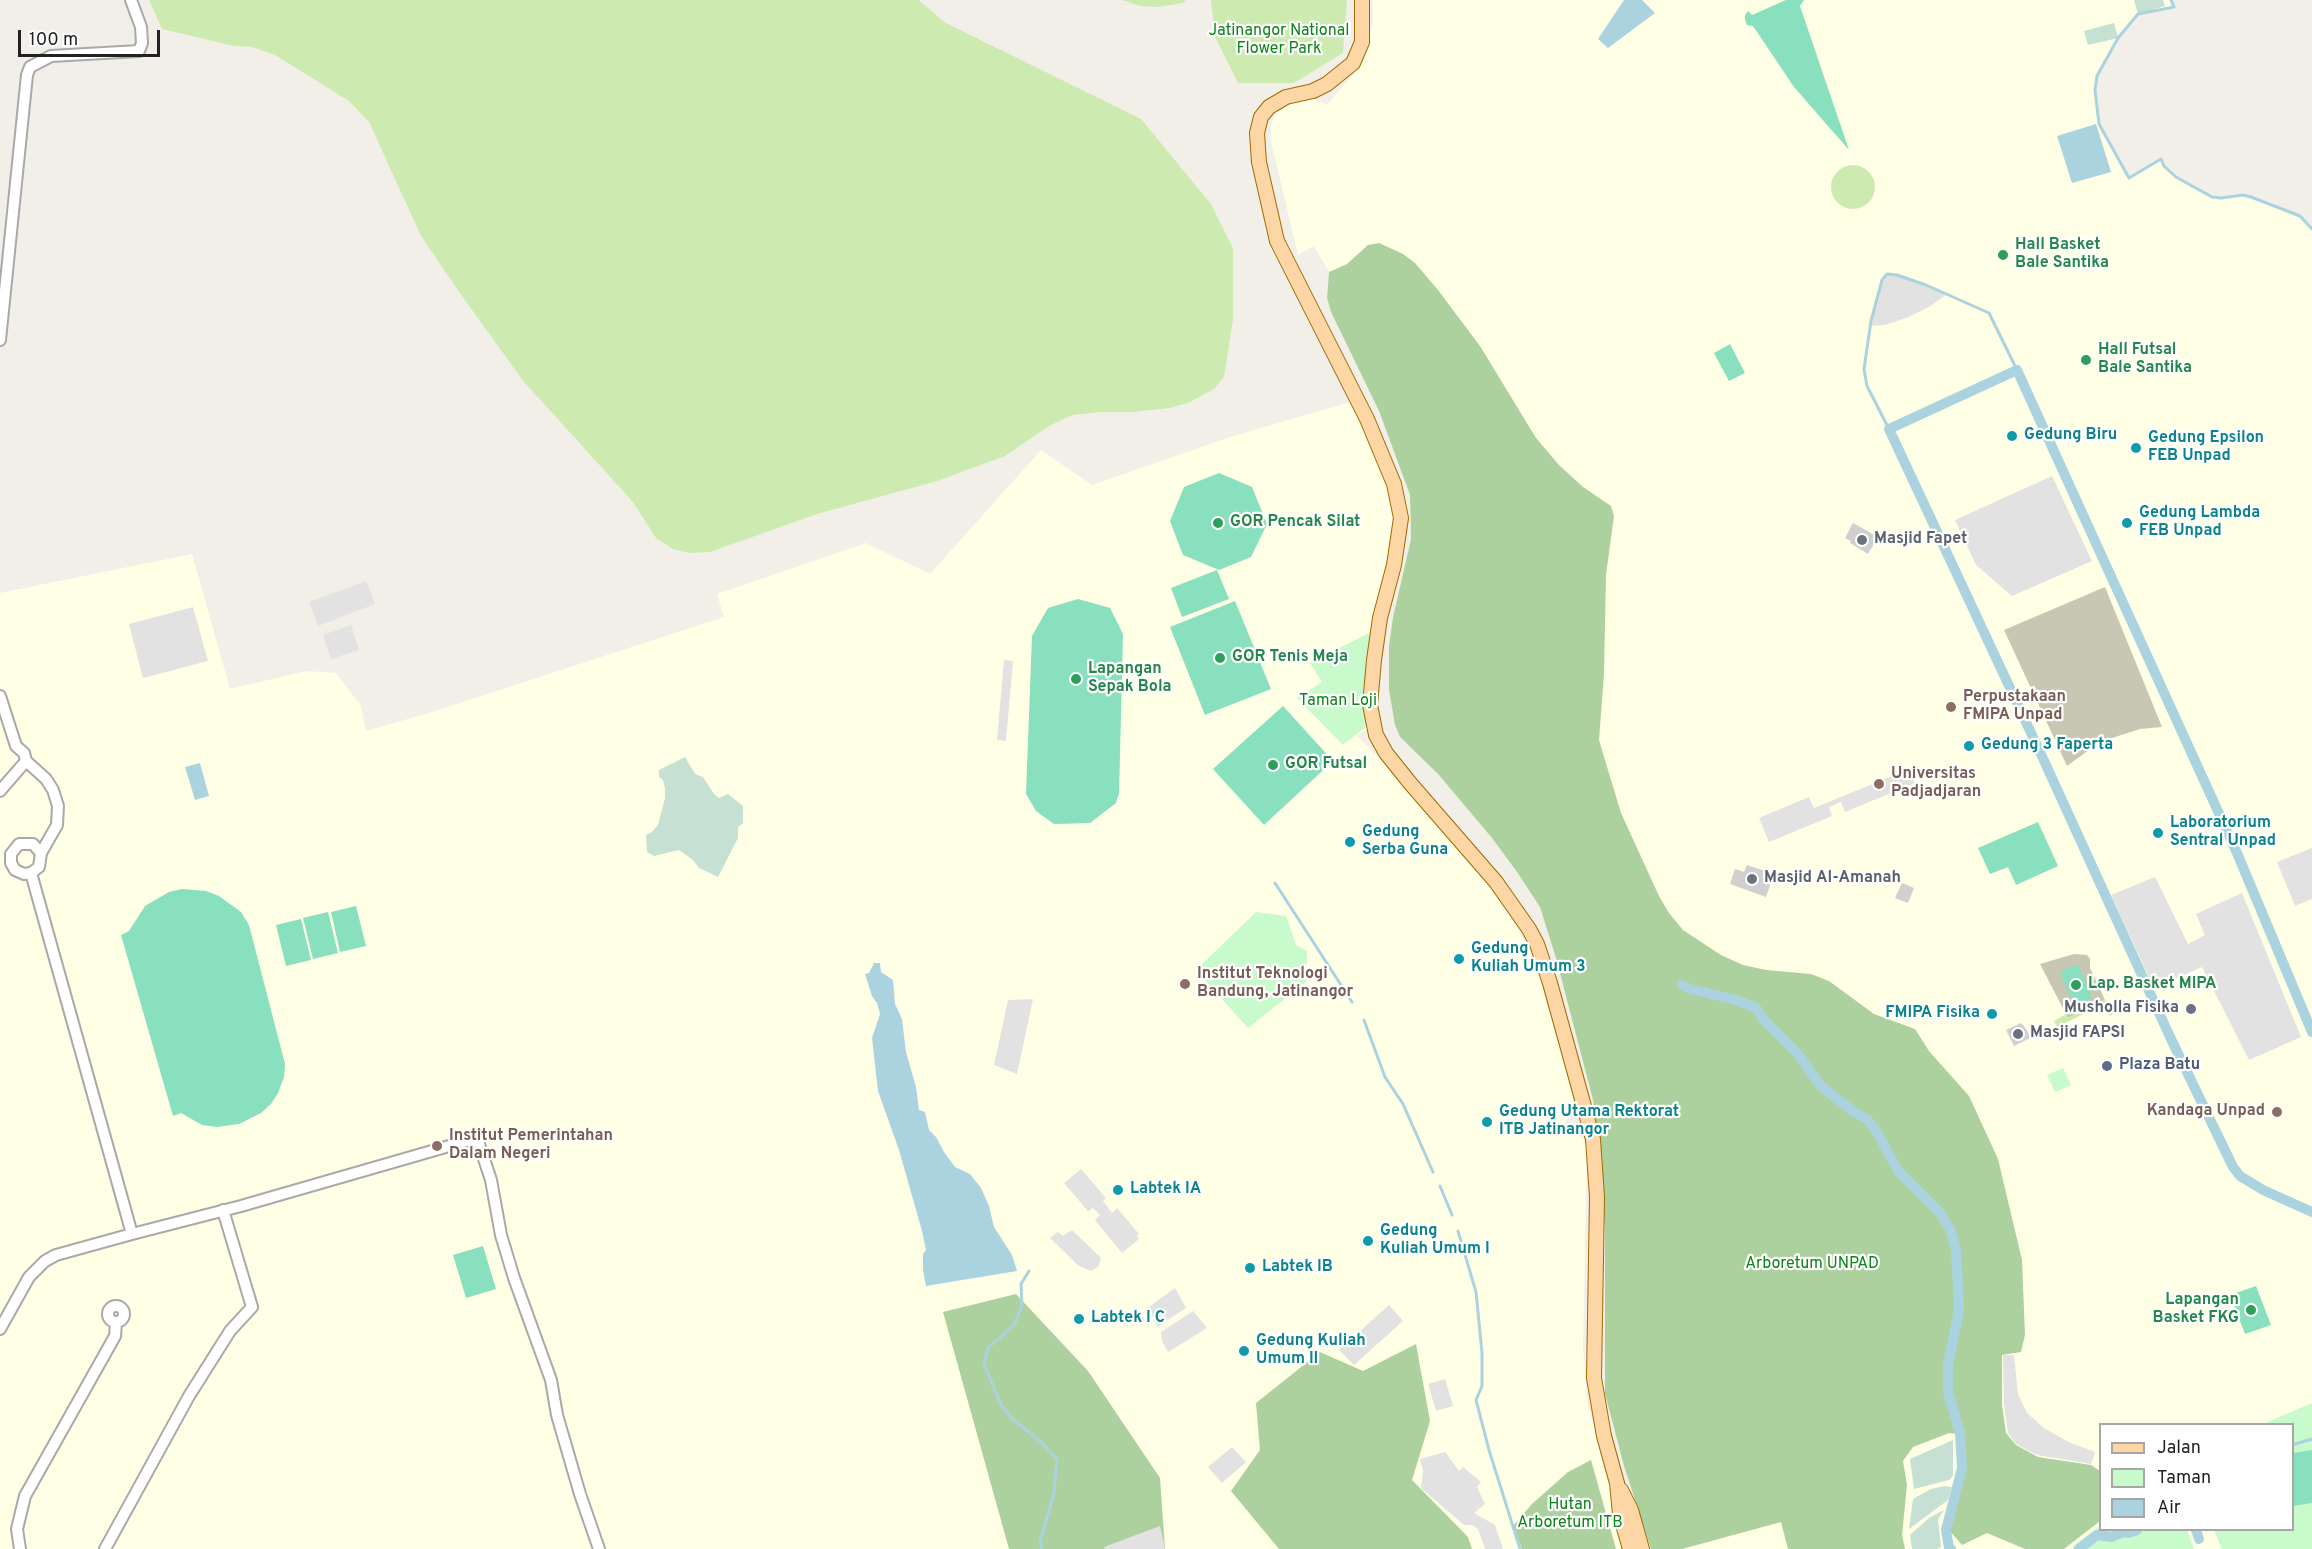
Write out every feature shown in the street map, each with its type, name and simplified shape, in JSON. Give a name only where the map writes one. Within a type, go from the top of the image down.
[{"type":"main road","points":[[1362,0],[1362,42],[1353,63],[1327,84],[1313,91],[1286,97],[1269,107],[1261,117],[1257,133],[1259,162],[1277,241],[1367,419],[1394,484],[1401,518],[1394,566],[1380,618],[1374,660],[1370,705],[1376,735],[1386,753],[1410,783],[1496,882],[1522,916],[1533,936],[1550,983],[1593,1139],[1597,1197],[1594,1378],[1604,1436],[1617,1483],[1620,1514],[1630,1549]]},
{"type":"main road","points":[[1617,1483],[1631,1510],[1642,1549]]},
{"type":"street","points":[[0,340],[27,75],[30,67],[51,56],[139,51],[142,43],[141,27],[130,0]]},
{"type":"street","points":[[0,696],[16,746],[24,753],[26,761],[46,779],[53,790],[58,806],[57,825],[41,852],[41,863],[31,873],[24,874],[15,870],[11,862],[11,854],[16,846],[24,842],[33,844],[41,852]]},
{"type":"street","points":[[0,791],[26,761]]},
{"type":"street","points":[[31,873],[132,1234]]},
{"type":"street","points":[[0,1329],[29,1277],[45,1261],[57,1255],[477,1138],[491,1180],[501,1235],[551,1380],[560,1426],[599,1549]]},
{"type":"street","points":[[105,1549],[189,1396],[230,1331],[252,1307],[223,1210]]},
{"type":"street","points":[[20,1549],[17,1529],[25,1496],[115,1336],[116,1323]]},
{"type":"shaded area","name":"Universitas Padjadjaran","points":[[1372,0],[2171,0],[2174,7],[2138,15],[2118,38],[2097,76],[2095,90],[2099,124],[2129,178],[2161,159],[2164,166],[2176,177],[2212,197],[2243,195],[2251,197],[2300,216],[2312,229],[2312,1549],[1651,1549],[1624,1466],[1605,1394],[1605,1229],[1599,1140],[1593,1100],[1556,958],[1540,907],[1517,872],[1492,838],[1438,774],[1400,737],[1395,725],[1389,690],[1389,646],[1393,617],[1411,539],[1410,495],[1379,411],[1331,312],[1327,298],[1329,272],[1314,246],[1298,255],[1271,141],[1271,126],[1276,112],[1287,103],[1313,98],[1327,105],[1361,65],[1367,51],[1373,19]]},
{"type":"shaded area","points":[[2134,0],[2163,0],[2165,6],[2138,14]]},
{"type":"shaded area","points":[[2114,23],[2118,38],[2088,45],[2084,31]]},
{"type":"shaded area","points":[[1887,274],[1897,275],[1947,294],[1929,307],[1906,318],[1885,325],[1870,326],[1882,280]]},
{"type":"shaded area","points":[[1350,402],[1377,457],[1399,520],[1371,726],[1357,736],[1379,758],[1488,885],[1515,924],[1534,958],[1574,1098],[1572,1114],[1565,1122],[1568,1136],[1576,1135],[1583,1138],[1587,1149],[1583,1347],[1587,1402],[1627,1549],[0,1549],[0,593],[192,554],[230,689],[306,671],[336,673],[361,706],[366,731],[432,712],[724,617],[717,594],[866,543],[930,574],[1041,450],[1092,485],[1230,437]]},
{"type":"shaded area","points":[[2052,476],[2092,561],[2012,596],[1976,565],[1955,520]]},
{"type":"shaded area","name":"Masjid Fapet","points":[[1853,523],[1878,537],[1868,554],[1845,538]]},
{"type":"shaded area","points":[[366,581],[375,604],[318,626],[309,602]]},
{"type":"shaded area","points":[[2105,587],[2162,727],[2140,729],[2112,738],[2086,752],[2067,766],[2004,630]]},
{"type":"shaded area","points":[[193,607],[208,661],[143,678],[129,624]]},
{"type":"shaded area","points":[[351,625],[359,650],[331,659],[323,635]]},
{"type":"shaded area","points":[[1004,660],[1013,661],[1006,741],[997,740]]},
{"type":"shaded area","points":[[685,757],[695,774],[703,777],[714,794],[719,798],[728,794],[743,806],[743,823],[738,827],[738,838],[718,877],[699,868],[693,860],[679,850],[654,856],[647,852],[646,835],[658,825],[665,798],[665,788],[663,780],[659,777],[659,770]]},
{"type":"shaded area","points":[[1909,769],[1915,783],[1845,812],[1841,802],[1829,807],[1832,816],[1769,842],[1759,818],[1809,797],[1814,808]]},
{"type":"shaded area","points":[[2312,848],[2312,899],[2295,906],[2277,862]]},
{"type":"shaded area","name":"Masjid Al-Amanah","points":[[1747,865],[1774,874],[1766,897],[1730,884],[1735,869],[1744,872]]},
{"type":"shaded area","points":[[2155,877],[2188,944],[2205,935],[2196,914],[2242,893],[2301,1037],[2249,1060],[2202,967],[2154,988],[2111,895]]},
{"type":"shaded area","points":[[1902,883],[1914,888],[1908,903],[1895,898]]},
{"type":"shaded area","points":[[2074,954],[2087,955],[2090,959],[2090,968],[2105,1000],[2068,1018],[2040,964]]},
{"type":"shaded area","points":[[1033,999],[1017,1074],[994,1065],[1008,1000]]},
{"type":"shaded area","name":"Masjid FAPSI","points":[[2021,1023],[2030,1038],[2014,1046],[2006,1030]]},
{"type":"shaded area","points":[[1081,1169],[1106,1198],[1103,1201],[1112,1213],[1117,1208],[1139,1234],[1137,1236],[1139,1239],[1122,1253],[1095,1220],[1100,1215],[1093,1208],[1088,1211],[1064,1183]]},
{"type":"shaded area","points":[[1072,1230],[1101,1258],[1098,1267],[1091,1271],[1079,1266],[1050,1238],[1058,1232],[1063,1236]]},
{"type":"shaded area","points":[[1175,1288],[1186,1308],[1157,1327],[1149,1307]]},
{"type":"shaded area","points":[[1389,1305],[1403,1321],[1354,1365],[1339,1350]]},
{"type":"shaded area","points":[[1193,1311],[1207,1328],[1168,1352],[1162,1341],[1161,1332]]},
{"type":"shaded area","points":[[2003,1355],[2014,1355],[2018,1394],[2027,1413],[2045,1429],[2071,1443],[2095,1452],[2091,1464],[2037,1455],[2016,1444],[2008,1433],[2004,1405]]},
{"type":"shaded area","points":[[1445,1379],[1453,1406],[1436,1411],[1428,1384]]},
{"type":"shaded area","points":[[1953,1440],[1953,1476],[1949,1480],[1914,1489],[1910,1459]]},
{"type":"shaded area","points":[[1232,1447],[1246,1462],[1222,1483],[1208,1467]]},
{"type":"shaded area","points":[[1445,1452],[1459,1471],[1463,1467],[1481,1482],[1477,1487],[1485,1504],[1474,1513],[1495,1525],[1503,1549],[1485,1549],[1478,1529],[1472,1525],[1464,1525],[1421,1488],[1423,1471],[1420,1459]]},
{"type":"shaded area","points":[[1952,1487],[1948,1500],[1909,1529],[1913,1499],[1931,1489]]},
{"type":"shaded area","points":[[1944,1510],[1938,1519],[1941,1547],[1912,1549],[1910,1535],[1929,1518]]},
{"type":"shaded area","points":[[1160,1526],[1165,1549],[1105,1549],[1104,1547]]},
{"type":"green space","points":[[149,0],[919,0],[944,22],[1141,119],[1211,204],[1233,248],[1233,319],[1224,377],[1214,389],[1190,402],[1170,408],[1072,415],[1049,426],[1005,456],[937,481],[817,514],[710,552],[689,553],[673,549],[656,538],[633,502],[524,382],[421,236],[369,122],[349,101],[275,55],[252,47],[234,46],[162,29]]},
{"type":"green space","points":[[1122,0],[1186,0],[1183,3],[1158,7],[1140,6]]},
{"type":"green space","name":"Jatinangor National Flower Park","points":[[1211,0],[1347,0],[1343,53],[1294,83],[1238,83],[1215,37]]},
{"type":"green space","points":[[1786,0],[1804,0],[1800,6],[1849,150],[1794,87],[1753,26],[1747,25],[1745,15],[1748,11],[1752,15]]},
{"type":"green space","points":[[1853,165],[1868,172],[1875,187],[1868,202],[1853,209],[1838,202],[1831,187],[1838,172]]},
{"type":"green space","name":"Arboretum UNPAD","points":[[1379,243],[1403,254],[1415,263],[1480,346],[1536,438],[1559,465],[1583,487],[1611,506],[1614,516],[1606,575],[1604,674],[1599,740],[1621,813],[1669,913],[1683,930],[1721,955],[1743,965],[1766,970],[1811,974],[1829,981],[1874,1014],[1915,1029],[1929,1051],[1969,1096],[1998,1159],[2022,1260],[2025,1335],[2021,1352],[2002,1355],[2002,1405],[2006,1433],[2016,1445],[2038,1457],[2091,1465],[2099,1470],[2099,1522],[2064,1549],[2025,1549],[1987,1533],[1962,1545],[1950,1531],[1960,1467],[1958,1434],[1949,1433],[1913,1447],[1903,1461],[1907,1485],[1902,1535],[1905,1549],[1788,1549],[1781,1522],[1682,1549],[1651,1549],[1624,1466],[1605,1394],[1605,1229],[1599,1140],[1593,1100],[1556,958],[1540,907],[1517,872],[1492,838],[1438,774],[1400,737],[1395,725],[1389,690],[1389,646],[1393,617],[1411,539],[1410,495],[1379,411],[1331,312],[1327,298],[1329,272],[1347,264],[1368,245]]},
{"type":"green space","points":[[1730,344],[1745,373],[1729,381],[1714,353]]},
{"type":"green space","name":"GOR Pencak Silat","points":[[1219,473],[1252,487],[1267,524],[1251,557],[1219,570],[1183,555],[1170,521],[1184,487]]},
{"type":"green space","points":[[1217,570],[1229,599],[1182,617],[1171,588]]},
{"type":"green space","name":"Lapangan Sepak Bola","points":[[1078,599],[1110,608],[1123,634],[1119,793],[1116,803],[1090,823],[1054,824],[1036,811],[1026,794],[1032,636],[1048,608]]},
{"type":"green space","name":"GOR Tenis Meja","points":[[1235,601],[1271,689],[1205,715],[1170,627]]},
{"type":"green space","name":"Taman Loji","points":[[1369,633],[1368,725],[1343,745],[1297,698],[1322,682],[1310,663]]},
{"type":"green space","name":"GOR Futsal","points":[[1283,706],[1333,761],[1264,825],[1213,769]]},
{"type":"green space","points":[[2038,822],[2058,866],[2016,885],[2008,867],[1990,874],[1978,848]]},
{"type":"green space","points":[[182,889],[206,891],[219,896],[241,912],[249,925],[285,1064],[284,1077],[271,1104],[261,1113],[239,1124],[217,1127],[202,1125],[181,1113],[173,1116],[121,935],[129,931],[145,906],[169,892]]},
{"type":"green space","points":[[356,906],[366,946],[340,952],[331,912]]},
{"type":"green space","points":[[328,912],[338,953],[313,959],[303,918]]},
{"type":"green space","points":[[1256,912],[1286,916],[1296,945],[1307,951],[1306,982],[1248,1028],[1196,970]]},
{"type":"green space","points":[[301,919],[311,960],[286,966],[276,925]]},
{"type":"green space","name":"Lap. Basket MIPA","points":[[2078,964],[2092,998],[2074,1005],[2060,972]]},
{"type":"green space","points":[[2105,1000],[2112,1007],[2113,1014],[2110,1016],[2104,1004],[2057,1027],[2054,1021],[2066,1014],[2068,1018]]},
{"type":"green space","points":[[2063,1068],[2071,1085],[2055,1092],[2047,1075]]},
{"type":"green space","points":[[483,1246],[496,1289],[466,1298],[453,1255]]},
{"type":"green space","name":"Lapangan Basket FKG","points":[[2256,1286],[2271,1325],[2245,1334],[2230,1295]]},
{"type":"green space","points":[[1016,1294],[1088,1371],[1160,1478],[1165,1549],[1009,1549],[943,1312]]},
{"type":"green space","points":[[1416,1344],[1430,1421],[1412,1480],[1468,1537],[1472,1549],[1279,1549],[1231,1491],[1260,1450],[1256,1403],[1320,1352],[1363,1371]]},
{"type":"green space","points":[[2312,1403],[2312,1549],[2222,1549],[2214,1531],[2294,1531],[2294,1423],[2265,1423]]},
{"type":"green space","points":[[2312,1450],[2312,1503],[2294,1506],[2294,1453]]},
{"type":"green space","name":"Hutan Arboretum ITB","points":[[1591,1460],[1616,1549],[1522,1549],[1513,1526],[1532,1504],[1568,1472]]},
{"type":"green space","points":[[2099,1527],[2099,1531],[2187,1531],[2194,1549],[2073,1549],[2073,1546]]},
{"type":"water","points":[[1624,0],[1642,0],[1655,13],[1608,48],[1598,39]]},
{"type":"water","points":[[2096,124],[2111,172],[2072,183],[2057,136]]},
{"type":"water","points":[[200,763],[209,796],[195,800],[185,767]]},
{"type":"water","points":[[874,963],[880,963],[881,972],[893,980],[895,1004],[902,1019],[906,1052],[916,1087],[919,1110],[925,1112],[929,1130],[955,1167],[970,1174],[981,1188],[989,1206],[994,1227],[1012,1255],[1017,1271],[926,1286],[923,1254],[926,1250],[922,1231],[899,1150],[878,1091],[872,1038],[880,1014],[865,974],[869,973]]},
{"type":"waterway","points":[[2171,0],[2174,7],[2138,14],[2118,38],[2097,76],[2095,90],[2099,124],[2129,178],[2161,159],[2164,166],[2176,177],[2212,197],[2243,195],[2251,197],[2300,216],[2312,229]]},
{"type":"waterway","points":[[1889,429],[1867,386],[1864,369],[1871,321],[1882,280],[1887,274],[1926,285],[1989,313],[2017,370]]},
{"type":"waterway","points":[[2312,1032],[2237,853],[2017,370],[1889,429],[2171,1039],[2233,1167],[2240,1176],[2263,1190],[2312,1212]]},
{"type":"waterway","points":[[1275,883],[1352,1002]]},
{"type":"waterway","points":[[1682,985],[1756,1008],[1765,1021],[1798,1054],[1820,1085],[1851,1110],[1867,1119],[1877,1132],[1898,1171],[1941,1214],[1950,1229],[1956,1249],[1959,1310],[1948,1365],[1948,1392],[1960,1433],[1962,1468],[1946,1530],[1951,1549]]},
{"type":"waterway","points":[[1364,1020],[1385,1077],[1403,1104],[1433,1172]]},
{"type":"waterway","points":[[1440,1186],[1452,1215]]},
{"type":"waterway","points":[[1458,1231],[1476,1292],[1482,1353],[1482,1386],[1476,1400],[1520,1549]]},
{"type":"waterway","points":[[1029,1271],[1021,1284],[1022,1306],[1014,1325],[988,1348],[984,1364],[1001,1405],[1011,1418],[1041,1442],[1057,1459],[1054,1493],[1040,1542],[1042,1549]]},
{"type":"waterway","points":[[2294,1444],[2312,1439]]},
{"type":"waterway","points":[[2079,1549],[2097,1535],[2111,1537],[2126,1531]]},
{"type":"waterway","points":[[2126,1531],[2128,1533],[2134,1531]]},
{"type":"waterway","points":[[2196,1531],[2199,1539]]},
{"type":"place","name":"Hall Basket Bale Santika","points":[[2003,255]]},
{"type":"place","name":"Hall Futsal Bale Santika","points":[[2086,360]]},
{"type":"place","name":"Gedung Biru","points":[[2012,436]]},
{"type":"place","name":"Gedung Epsilon FEB Unpad","points":[[2136,448]]},
{"type":"place","name":"GOR Pencak Silat","points":[[1218,523]]},
{"type":"place","name":"Gedung Lambda FEB Unpad","points":[[2127,523]]},
{"type":"place","name":"Masjid Fapet","points":[[1862,540]]},
{"type":"place","name":"GOR Tenis Meja","points":[[1220,658]]},
{"type":"place","name":"Lapangan Sepak Bola","points":[[1076,679]]},
{"type":"place","name":"Perpustakaan FMIPA Unpad","points":[[1951,707]]},
{"type":"place","name":"Gedung 3 Faperta","points":[[1969,746]]},
{"type":"place","name":"GOR Futsal","points":[[1273,765]]},
{"type":"place","name":"Universitas Padjadjaran","points":[[1879,784]]},
{"type":"place","name":"Laboratorium Sentral Unpad","points":[[2158,833]]},
{"type":"place","name":"Gedung Serba Guna","points":[[1350,842]]},
{"type":"place","name":"Masjid Al-Amanah","points":[[1752,879]]},
{"type":"place","name":"Gedung Kuliah Umum 3","points":[[1459,959]]},
{"type":"place","name":"Institut Teknologi Bandung, Jatinangor","points":[[1185,984]]},
{"type":"place","name":"Lap. Basket MIPA","points":[[2076,985]]},
{"type":"place","name":"Musholla Fisika","points":[[2191,1009]]},
{"type":"place","name":"FMIPA Fisika","points":[[1992,1014]]},
{"type":"place","name":"Masjid FAPSI","points":[[2018,1034]]},
{"type":"place","name":"Plaza Batu","points":[[2107,1066]]},
{"type":"place","name":"Kandaga Unpad","points":[[2277,1112]]},
{"type":"place","name":"Gedung Utama Rektorat ITB Jatinangor","points":[[1487,1122]]},
{"type":"place","name":"Institut Pemerintahan Dalam Negeri","points":[[437,1146]]},
{"type":"place","name":"Labtek IA","points":[[1118,1190]]},
{"type":"place","name":"Gedung Kuliah Umum I","points":[[1368,1241]]},
{"type":"place","name":"Labtek IB","points":[[1250,1268]]},
{"type":"place","name":"Lapangan Basket FKG","points":[[2251,1310]]},
{"type":"place","name":"Labtek I C","points":[[1079,1319]]},
{"type":"place","name":"Gedung Kuliah Umum II","points":[[1244,1351]]}]
